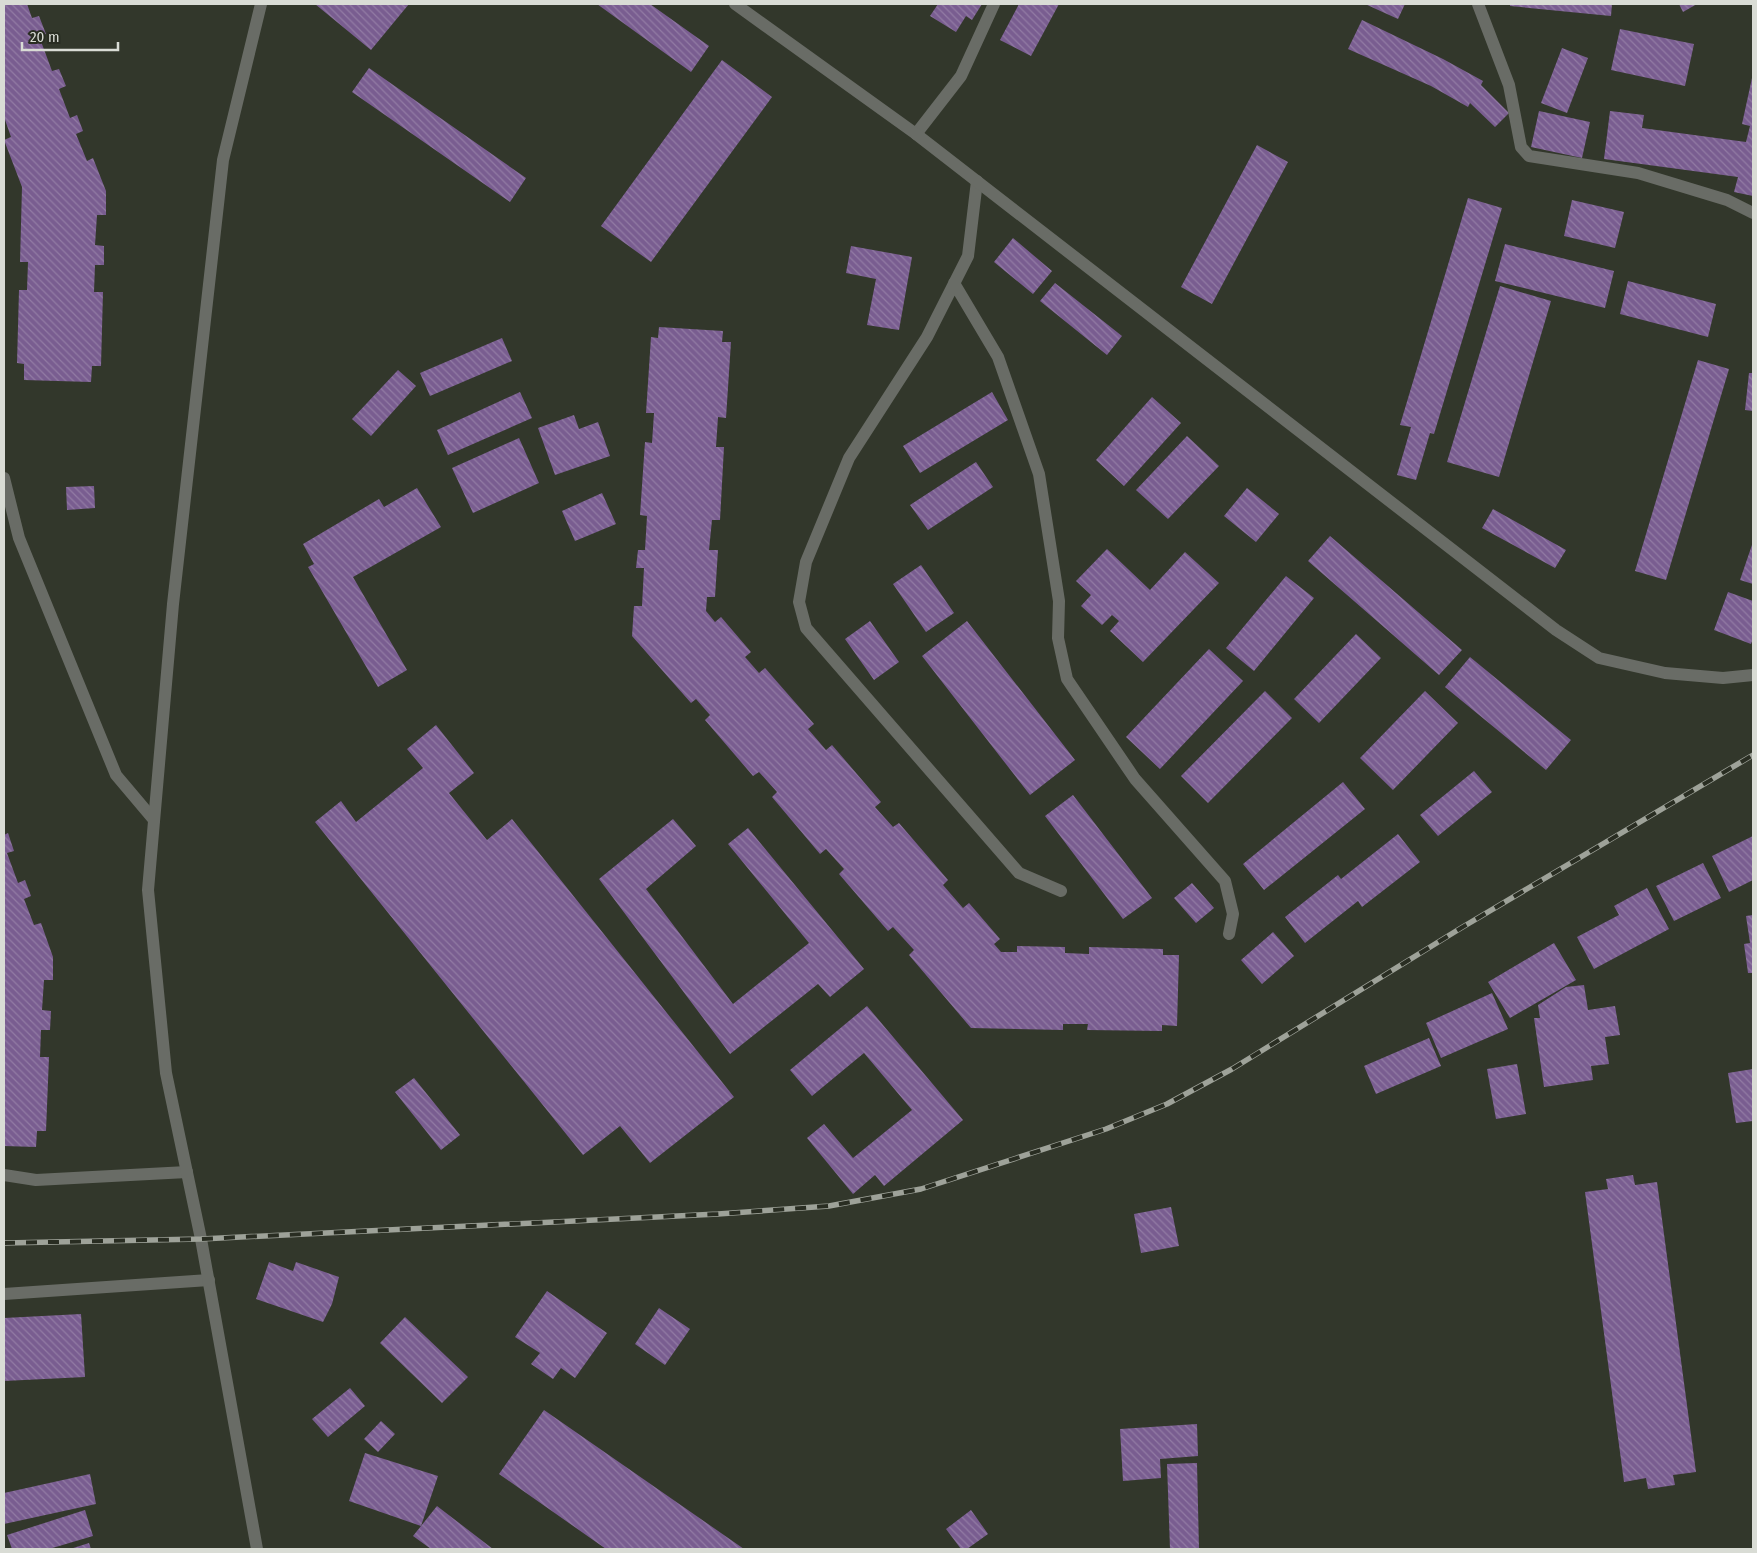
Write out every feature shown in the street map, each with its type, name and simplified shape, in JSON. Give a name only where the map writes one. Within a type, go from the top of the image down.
[{"type":"street","points":[[258,1549],[209,1280],[166,1073],[148,890],[174,594],[224,160],[261,4]]},
{"type":"street","points":[[735,4],[916,134],[1549,624],[1599,658],[1665,673],[1723,678],[1753,675]]},
{"type":"street","points":[[916,134],[961,76],[994,4]]},
{"type":"street","points":[[1478,4],[1509,86],[1521,146],[1530,156],[1638,173],[1727,200],[1753,213]]},
{"type":"street","points":[[977,181],[968,256],[927,337],[849,458],[806,562],[798,602],[806,628],[1019,873],[1061,891]]},
{"type":"street","points":[[954,283],[998,357],[1039,474],[1059,601],[1058,638],[1067,679],[1135,779],[1226,881],[1234,914],[1229,934]]},
{"type":"street","points":[[4,478],[19,538],[116,775],[154,820]]},
{"type":"street","points":[[4,1175],[36,1180],[187,1172]]},
{"type":"street","points":[[4,1294],[209,1280]]},
{"type":"building","points":[[4,4],[27,4],[32,18],[39,16],[46,34],[39,36],[52,71],[59,69],[66,86],[59,89],[70,118],[77,115],[83,131],[76,134],[87,161],[93,158],[106,191],[106,215],[97,215],[95,245],[104,246],[104,265],[95,265],[94,292],[103,292],[101,366],[92,366],[91,382],[24,380],[24,364],[17,363],[19,290],[27,290],[28,262],[20,262],[22,187],[4,140],[11,137],[4,117]]},
{"type":"building","points":[[315,4],[409,4],[371,50]]},
{"type":"building","points":[[597,4],[650,4],[709,46],[691,72]]},
{"type":"building","points":[[938,4],[982,4],[972,20],[966,16],[956,32],[930,16]]},
{"type":"building","points":[[1019,4],[1059,4],[1031,56],[1000,40]]},
{"type":"building","points":[[1365,4],[1405,4],[1398,19]]},
{"type":"building","points":[[1510,4],[1612,4],[1611,16],[1510,6]]},
{"type":"building","points":[[1679,4],[1697,4],[1683,12]]},
{"type":"building","points":[[1362,20],[1443,59],[1483,81],[1481,85],[1509,113],[1495,127],[1470,103],[1468,107],[1431,86],[1348,49]]},
{"type":"building","points":[[1620,29],[1694,44],[1685,86],[1611,70]]},
{"type":"building","points":[[1562,48],[1588,58],[1567,113],[1541,103]]},
{"type":"building","points":[[722,60],[772,97],[651,262],[601,226]]},
{"type":"building","points":[[369,68],[526,178],[510,202],[352,92]]},
{"type":"building","points":[[1752,78],[1753,196],[1734,192],[1738,177],[1604,159],[1610,111],[1644,115],[1642,128],[1746,142],[1750,126],[1742,124]]},
{"type":"building","points":[[1539,111],[1590,122],[1582,158],[1531,147]]},
{"type":"building","points":[[1257,145],[1288,162],[1212,304],[1181,287]]},
{"type":"building","points":[[1468,198],[1502,208],[1434,434],[1430,433],[1416,480],[1397,475],[1411,427],[1400,425]]},
{"type":"building","points":[[1572,200],[1624,212],[1615,248],[1564,236]]},
{"type":"building","points":[[1013,238],[1052,271],[1033,294],[994,262]]},
{"type":"building","points":[[1505,244],[1614,271],[1605,308],[1495,281]]},
{"type":"building","points":[[851,246],[912,257],[899,330],[867,325],[876,279],[846,273]]},
{"type":"building","points":[[1628,281],[1716,304],[1708,337],[1620,314]]},
{"type":"building","points":[[1055,283],[1122,336],[1107,355],[1040,301]]},
{"type":"building","points":[[1500,286],[1551,301],[1499,477],[1447,462]]},
{"type":"building","points":[[659,327],[723,331],[722,342],[731,342],[726,418],[718,417],[716,447],[724,447],[720,520],[712,520],[709,550],[718,550],[715,597],[707,597],[706,611],[715,622],[721,617],[751,652],[745,657],[759,673],[765,668],[814,724],[808,729],[826,750],[832,745],[881,802],[875,807],[893,827],[899,823],[948,880],[943,885],[963,908],[969,903],[1000,939],[994,944],[1001,952],[1017,952],[1017,946],[1065,947],[1065,953],[1089,954],[1089,947],[1163,949],[1163,955],[1179,955],[1177,1026],[1162,1025],[1162,1031],[1087,1030],[1088,1024],[1063,1024],[1063,1030],[971,1028],[909,955],[914,950],[893,927],[888,931],[839,874],[844,869],[826,849],[820,854],[772,797],[777,792],[759,772],[753,776],[705,720],[710,715],[696,699],[691,703],[632,636],[634,606],[642,606],[644,568],[636,568],[638,550],[645,550],[647,516],[640,515],[645,442],[652,443],[654,413],[646,413],[651,337],[658,338]]},
{"type":"building","points":[[502,338],[512,361],[430,396],[420,373]]},
{"type":"building","points":[[1698,360],[1729,369],[1666,580],[1635,571]]},
{"type":"building","points":[[398,370],[416,386],[371,436],[352,419]]},
{"type":"building","points":[[1749,373],[1753,373],[1753,411],[1745,410]]},
{"type":"building","points":[[520,392],[532,418],[448,455],[437,430]]},
{"type":"building","points":[[992,392],[1008,420],[920,473],[903,446]]},
{"type":"building","points":[[1152,397],[1181,423],[1124,486],[1096,460]]},
{"type":"building","points":[[574,415],[579,429],[598,422],[610,456],[555,475],[538,428]]},
{"type":"building","points":[[1187,436],[1219,466],[1168,519],[1136,490]]},
{"type":"building","points":[[519,438],[539,483],[473,513],[452,468]]},
{"type":"building","points":[[976,462],[993,487],[928,530],[910,505]]},
{"type":"building","points":[[94,486],[95,508],[67,510],[66,487]]},
{"type":"building","points":[[417,488],[441,527],[353,577],[407,670],[378,687],[308,567],[314,564],[303,544],[379,499],[384,507]]},
{"type":"building","points":[[1247,488],[1279,514],[1256,542],[1224,516]]},
{"type":"building","points":[[602,493],[616,524],[575,541],[562,511]]},
{"type":"building","points":[[1493,509],[1566,550],[1555,568],[1482,528]]},
{"type":"building","points":[[1330,536],[1462,650],[1439,675],[1308,561]]},
{"type":"building","points":[[1753,542],[1753,584],[1740,580]]},
{"type":"building","points":[[1107,549],[1150,590],[1185,552],[1219,583],[1143,662],[1110,631],[1119,621],[1112,615],[1102,625],[1081,606],[1091,595],[1076,581]]},
{"type":"building","points":[[921,565],[954,613],[926,632],[893,584]]},
{"type":"building","points":[[1286,576],[1314,598],[1254,671],[1226,648]]},
{"type":"building","points":[[1728,592],[1753,601],[1753,638],[1751,644],[1714,630]]},
{"type":"building","points":[[870,621],[899,662],[874,680],[845,639]]},
{"type":"building","points":[[967,621],[1075,760],[1030,795],[922,656]]},
{"type":"building","points":[[1356,634],[1381,658],[1319,723],[1294,699]]},
{"type":"building","points":[[1209,649],[1243,681],[1160,769],[1126,737]]},
{"type":"building","points":[[1470,657],[1571,740],[1546,770],[1445,687]]},
{"type":"building","points":[[1265,691],[1292,718],[1208,803],[1181,776]]},
{"type":"building","points":[[1425,691],[1458,723],[1393,790],[1360,758]]},
{"type":"building","points":[[436,725],[474,773],[449,793],[487,840],[512,819],[734,1097],[650,1163],[620,1126],[583,1155],[315,822],[341,801],[356,822],[423,768],[407,749]]},
{"type":"building","points":[[1474,771],[1492,792],[1438,836],[1420,815]]},
{"type":"building","points":[[1343,782],[1365,809],[1264,890],[1243,864]]},
{"type":"building","points":[[1073,795],[1152,898],[1123,919],[1045,816]]},
{"type":"building","points":[[673,819],[696,846],[646,889],[733,1004],[809,943],[728,844],[748,828],[864,969],[830,997],[818,984],[730,1054],[599,879]]},
{"type":"building","points":[[8,833],[14,851],[7,853],[18,883],[25,880],[31,896],[24,899],[34,925],[41,923],[53,957],[53,980],[44,980],[42,1010],[51,1011],[50,1030],[41,1030],[40,1057],[49,1057],[46,1131],[37,1131],[36,1147],[4,1146],[4,835]]},
{"type":"building","points":[[1398,834],[1420,862],[1362,907],[1358,901],[1305,943],[1285,917],[1338,875],[1341,879]]},
{"type":"building","points":[[1753,836],[1753,880],[1729,892],[1712,856]]},
{"type":"building","points":[[1703,863],[1721,898],[1674,921],[1656,886]]},
{"type":"building","points":[[1192,883],[1214,908],[1196,923],[1174,898]]},
{"type":"building","points":[[1647,888],[1669,929],[1594,969],[1577,937],[1619,915],[1614,906]]},
{"type":"building","points":[[1753,915],[1753,973],[1748,973],[1744,944],[1750,943],[1746,916]]},
{"type":"building","points":[[1273,932],[1294,956],[1262,984],[1241,960]]},
{"type":"building","points":[[1554,943],[1576,980],[1510,1018],[1488,982]]},
{"type":"building","points":[[1584,985],[1588,1010],[1615,1006],[1620,1035],[1605,1037],[1609,1064],[1591,1066],[1593,1080],[1544,1087],[1534,1018],[1540,1018],[1538,1005],[1566,987]]},
{"type":"building","points":[[1492,993],[1508,1029],[1441,1058],[1426,1023]]},
{"type":"building","points":[[867,1006],[963,1120],[884,1186],[875,1175],[853,1194],[807,1138],[824,1124],[853,1158],[912,1110],[864,1053],[812,1096],[790,1070]]},
{"type":"building","points":[[1429,1038],[1441,1066],[1376,1094],[1364,1066]]},
{"type":"building","points":[[1517,1064],[1526,1114],[1496,1119],[1487,1069]]},
{"type":"building","points":[[1753,1069],[1753,1121],[1736,1123],[1728,1073]]},
{"type":"building","points":[[414,1078],[460,1135],[441,1150],[395,1092]]},
{"type":"building","points":[[1633,1175],[1635,1185],[1657,1182],[1696,1472],[1673,1475],[1675,1485],[1648,1489],[1646,1478],[1624,1482],[1585,1192],[1608,1189],[1606,1179]]},
{"type":"building","points":[[1171,1207],[1179,1246],[1141,1253],[1134,1214]]},
{"type":"building","points":[[269,1262],[293,1271],[296,1262],[339,1277],[332,1304],[323,1322],[256,1299]]},
{"type":"building","points":[[547,1291],[607,1333],[575,1378],[561,1368],[553,1379],[531,1364],[540,1353],[515,1337]]},
{"type":"building","points":[[659,1308],[690,1329],[665,1365],[635,1344]]},
{"type":"building","points":[[81,1314],[85,1377],[4,1381],[4,1318]]},
{"type":"building","points":[[405,1317],[468,1377],[442,1403],[380,1343]]},
{"type":"building","points":[[350,1388],[365,1406],[328,1437],[312,1419]]},
{"type":"building","points":[[544,1410],[744,1549],[606,1549],[499,1474]]},
{"type":"building","points":[[381,1421],[395,1434],[378,1452],[364,1439]]},
{"type":"building","points":[[1197,1424],[1198,1456],[1160,1459],[1161,1478],[1123,1481],[1120,1429]]},
{"type":"building","points":[[365,1453],[438,1476],[421,1526],[349,1501]]},
{"type":"building","points":[[1197,1463],[1199,1549],[1170,1549],[1167,1464]]},
{"type":"building","points":[[90,1474],[96,1504],[4,1524],[4,1493]]},
{"type":"building","points":[[437,1506],[493,1549],[431,1549],[413,1536]]},
{"type":"building","points":[[85,1510],[93,1536],[49,1549],[12,1549],[7,1535]]},
{"type":"building","points":[[971,1510],[988,1534],[967,1549],[961,1549],[946,1529]]},
{"type":"building","points":[[89,1543],[91,1549],[70,1549]]},
{"type":"railway","points":[[4,1243],[201,1239],[718,1214],[829,1206],[921,1189],[1106,1129],[1167,1104],[1232,1069],[1461,928],[1753,755]]}]
